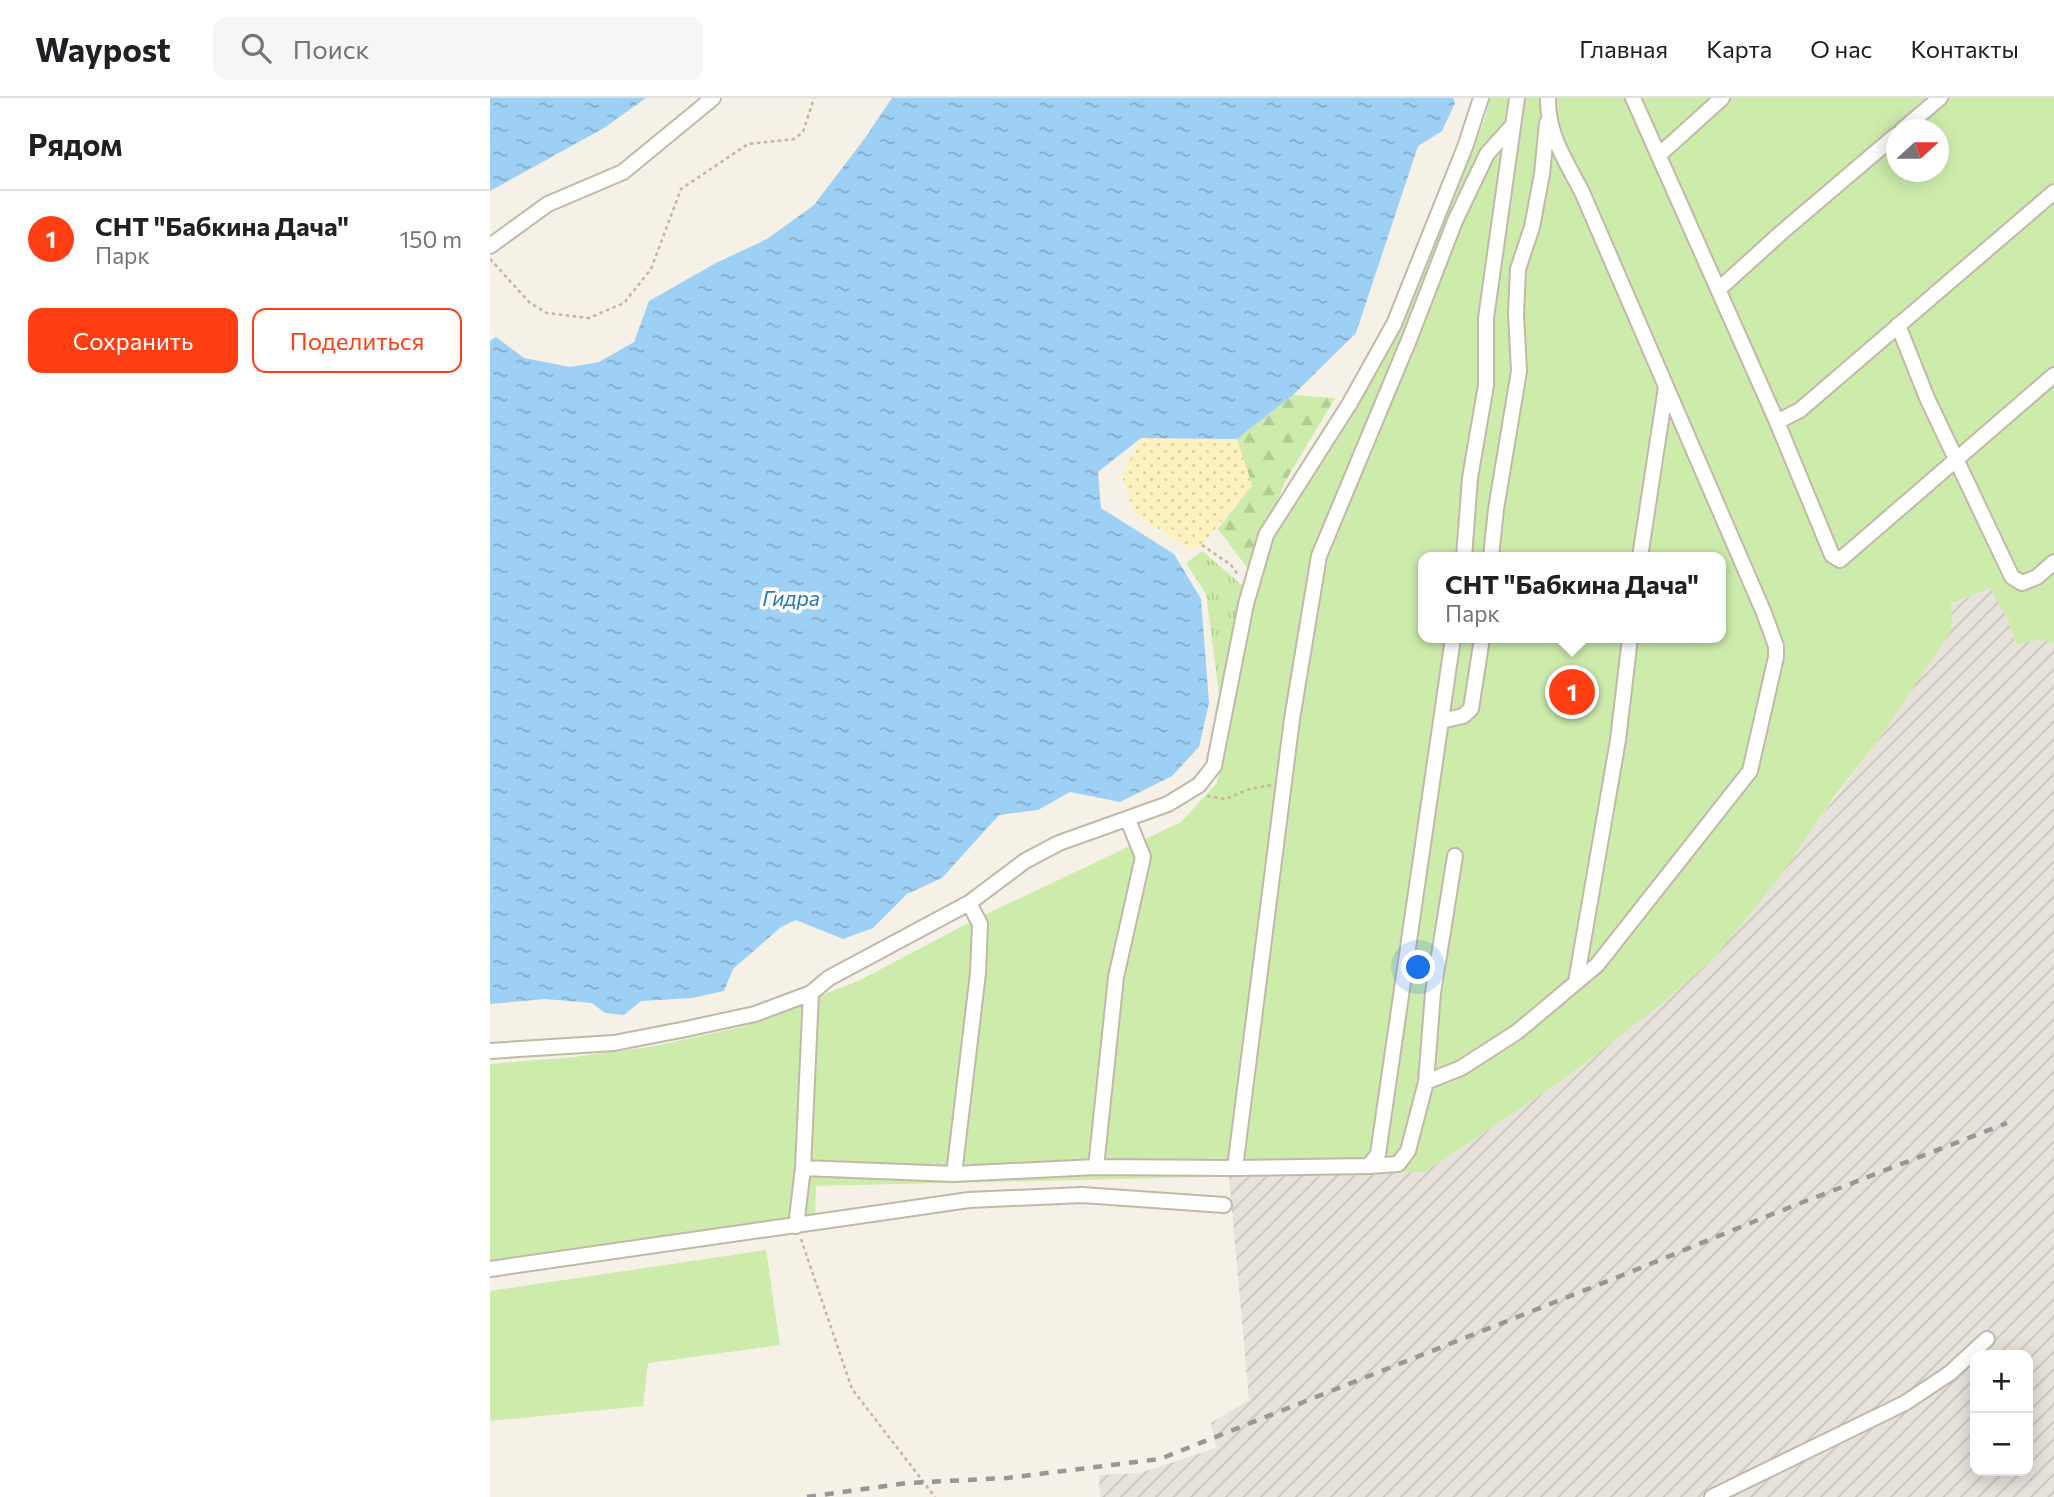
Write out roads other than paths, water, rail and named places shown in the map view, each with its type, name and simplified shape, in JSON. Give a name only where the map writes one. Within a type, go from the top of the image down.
[{"type":"street","points":[[490,246],[548,204],[623,172],[713,98]]},
{"type":"street","points":[[490,1051],[614,1043],[755,1014],[811,993],[829,978],[969,903],[1025,861],[1047,849],[1168,804],[1199,785],[1214,766],[1250,589],[1266,535],[1350,403],[1394,324],[1460,160],[1481,98]]},
{"type":"street","points":[[1464,552],[1470,478],[1486,385],[1486,318],[1517,98]]},
{"type":"street","points":[[1491,552],[1519,371],[1516,314],[1518,269],[1532,227],[1542,174],[1548,98]]},
{"type":"street","points":[[1633,98],[1777,422],[1832,555],[1840,561],[2054,375]]},
{"type":"street","points":[[1659,156],[1722,98]]},
{"type":"street","points":[[1915,119],[1940,98]]},
{"type":"street","points":[[1426,1082],[1461,1068],[1517,1032],[1597,965],[1750,771],[1776,657],[1776,646],[1764,613],[1547,118]]},
{"type":"street","points":[[1235,1168],[1284,782],[1319,556],[1409,340],[1455,221],[1487,154],[1513,125]]},
{"type":"street","points":[[1719,289],[1886,144]]},
{"type":"street","points":[[1777,422],[1800,410],[2054,192]]},
{"type":"street","points":[[1898,325],[1927,398],[2012,577],[2022,583],[2037,577],[2054,562]]},
{"type":"street","points":[[1641,552],[1666,386]]},
{"type":"street","points":[[1369,1166],[1378,1154],[1452,643]]},
{"type":"street","points":[[1441,721],[1463,716],[1471,709],[1481,643]]},
{"type":"street","points":[[1576,982],[1618,740],[1629,643]]},
{"type":"street","points":[[1096,1167],[1116,977],[1143,857],[1128,820]]},
{"type":"street","points":[[803,1168],[954,1174],[1096,1167],[1235,1168],[1398,1164],[1408,1151],[1426,1082],[1433,993],[1455,856]]},
{"type":"street","points":[[954,1174],[978,961],[980,924],[969,903]]},
{"type":"street","points":[[796,1226],[803,1168],[811,993]]},
{"type":"street","points":[[490,1269],[969,1200],[1082,1195],[1224,1205]]},
{"type":"street","points":[[1712,1497],[1905,1403],[1950,1373],[1987,1339]]},
{"type":"water","points":[[490,98],[646,98],[604,128],[490,191]]},
{"type":"water","name":"Гидра","points":[[892,98],[1453,98],[1455,103],[1442,131],[1418,146],[1356,333],[1293,395],[1237,439],[1141,438],[1098,472],[1101,508],[1174,554],[1201,599],[1209,703],[1199,747],[1172,776],[1120,802],[1070,792],[1038,810],[999,815],[942,878],[907,894],[873,928],[843,939],[796,920],[781,927],[733,969],[724,991],[692,998],[641,1001],[624,1015],[605,1013],[592,1003],[545,999],[490,1004],[490,341],[496,337],[524,358],[570,367],[599,362],[634,342],[649,301],[716,263],[767,239],[814,205]]},
{"type":"railway","points":[[807,1497],[907,1483],[1007,1478],[1160,1459],[2007,1123]]},
{"type":"place","name":"СНТ \"Бабкина Дача\"","points":[[1572,692]]}]
